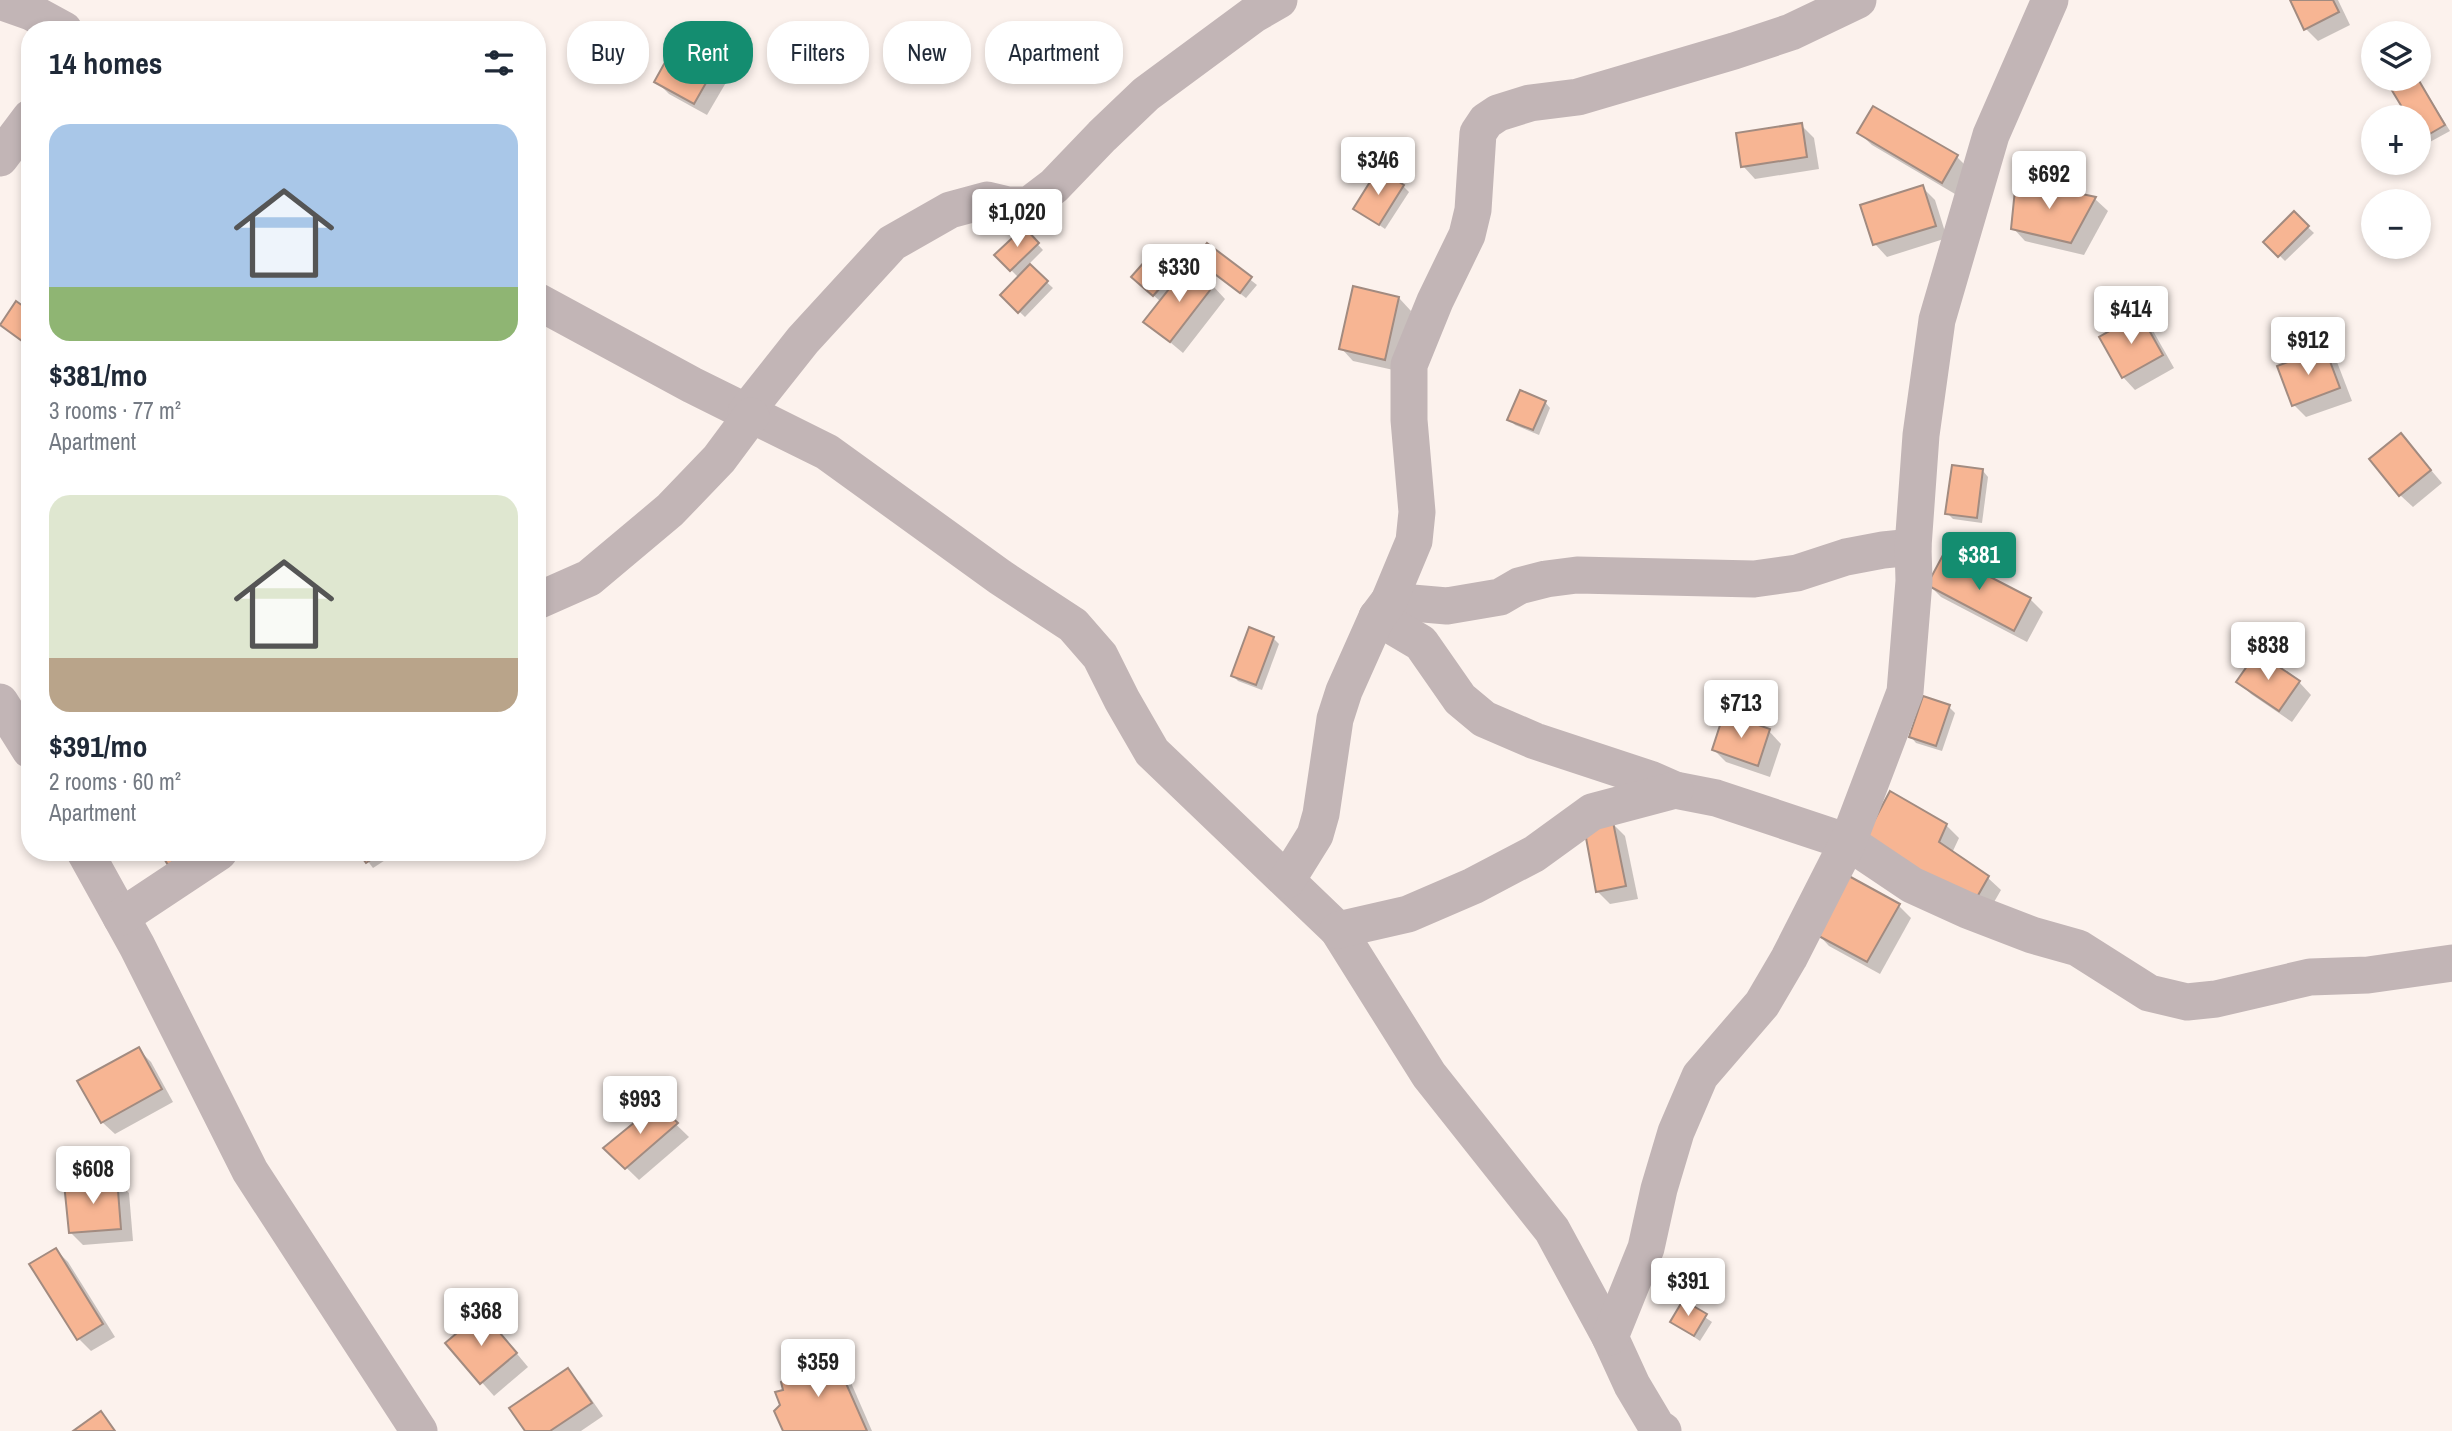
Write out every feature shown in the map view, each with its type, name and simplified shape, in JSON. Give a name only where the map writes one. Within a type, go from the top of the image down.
[{"type":"street","points":[[546,597],[589,578],[670,510],[719,459],[803,340],[892,243],[950,210],[987,200],[1008,205],[1029,205],[1054,186],[1146,94],[1253,15],[1279,0]]},
{"type":"street","points":[[1287,880],[1315,835],[1321,814],[1335,719],[1344,691],[1414,541],[1417,512],[1409,420],[1409,365],[1468,235],[1474,210],[1478,133],[1486,121],[1498,113],[1530,103],[1578,97],[1734,51],[1790,32],[1858,0]]},
{"type":"street","points":[[1610,1337],[1646,1248],[1659,1189],[1676,1132],[1700,1076],[1762,1004],[1788,958],[1848,842],[1905,692],[1921,435],[1937,320],[1991,135],[2050,0]]},
{"type":"street","points":[[0,1],[48,21]]},
{"type":"street","points":[[0,158],[21,130]]},
{"type":"street","points":[[546,306],[749,414],[827,452],[1000,577],[1073,625],[1100,656],[1153,752],[1338,930],[1429,1075],[1552,1230],[1610,1337],[1632,1385],[1662,1431]]},
{"type":"street","points":[[1383,609],[1447,606],[1500,597],[1519,586],[1577,575],[1754,579],[1797,573],[1846,557],[1913,547]]},
{"type":"street","points":[[1383,609],[1422,643],[1460,699],[1483,719],[1535,741],[1650,779],[1675,790],[1716,798],[1848,842],[1912,885],[2032,935],[2078,948],[2149,993],[2187,1002],[2226,996],[2310,976],[2368,975],[2452,963]]},
{"type":"street","points":[[0,702],[21,736]]},
{"type":"street","points":[[1338,930],[1408,914],[1473,886],[1534,854],[1592,812],[1675,790]]},
{"type":"street","points":[[90,861],[250,1171],[419,1431]]},
{"type":"street","points":[[121,917],[205,861]]},
{"type":"building","points":[[2290,0],[2333,0],[2339,12],[2304,30]]},
{"type":"building","points":[[663,66],[663,84],[705,84],[694,104],[654,82]]},
{"type":"building","points":[[2392,91],[2425,91],[2445,125],[2431,133],[2431,105],[2401,105]]},
{"type":"building","points":[[1873,106],[1958,155],[1942,183],[1857,133]]},
{"type":"building","points":[[1802,123],[1807,157],[1741,167],[1736,133]]},
{"type":"building","points":[[1378,169],[1404,185],[1379,225],[1353,209]]},
{"type":"building","points":[[2016,180],[2096,197],[2071,243],[2011,229]]},
{"type":"building","points":[[1923,185],[1936,226],[1873,245],[1860,205]]},
{"type":"building","points":[[2294,211],[2309,226],[2278,257],[2263,242]]},
{"type":"building","points":[[1024,227],[1039,243],[1010,271],[994,255]]},
{"type":"building","points":[[1207,243],[1252,277],[1240,293],[1195,259]]},
{"type":"building","points":[[1153,252],[1175,271],[1153,296],[1131,277]]},
{"type":"building","points":[[1030,264],[1048,281],[1018,313],[1000,295]]},
{"type":"building","points":[[1188,265],[1214,285],[1170,342],[1143,322]]},
{"type":"building","points":[[1353,286],[1399,297],[1385,360],[1339,349]]},
{"type":"building","points":[[16,301],[21,305],[21,340],[0,325]]},
{"type":"building","points":[[2140,314],[2163,355],[2122,378],[2099,337]]},
{"type":"building","points":[[2325,348],[2340,388],[2292,406],[2277,366]]},
{"type":"building","points":[[1520,390],[1546,401],[1533,430],[1507,420]]},
{"type":"building","points":[[2401,433],[2431,470],[2399,496],[2369,459]]},
{"type":"building","points":[[1952,465],[1983,469],[1977,518],[1945,514]]},
{"type":"building","points":[[1944,553],[2031,598],[2014,631],[1927,585]]},
{"type":"building","points":[[1249,627],[1274,637],[1256,685],[1231,676]]},
{"type":"building","points":[[2257,652],[2300,681],[2279,711],[2236,682]]},
{"type":"building","points":[[1923,696],[1950,705],[1936,746],[1909,737]]},
{"type":"building","points":[[1724,713],[1770,729],[1758,766],[1712,750]]},
{"type":"building","points":[[1890,791],[1947,824],[1939,842],[1989,876],[1973,904],[1865,838]]},
{"type":"building","points":[[1613,822],[1626,886],[1596,892],[1584,827]]},
{"type":"building","points":[[1847,875],[1900,904],[1867,962],[1815,934]]},
{"type":"building","points":[[139,1047],[162,1089],[101,1123],[77,1081]]},
{"type":"building","points":[[657,1104],[678,1123],[625,1169],[603,1148]]},
{"type":"building","points":[[117,1178],[121,1229],[69,1233],[64,1183]]},
{"type":"building","points":[[56,1248],[103,1324],[77,1340],[29,1264]]},
{"type":"building","points":[[1683,1300],[1707,1314],[1694,1336],[1670,1322]]},
{"type":"building","points":[[482,1312],[517,1353],[480,1384],[445,1343]]},
{"type":"building","points":[[830,1347],[867,1431],[783,1431],[774,1411],[780,1405],[775,1392],[783,1390],[781,1382]]},
{"type":"building","points":[[568,1368],[592,1403],[550,1431],[525,1431],[509,1408]]},
{"type":"building","points":[[101,1411],[115,1431],[73,1431]]}]
